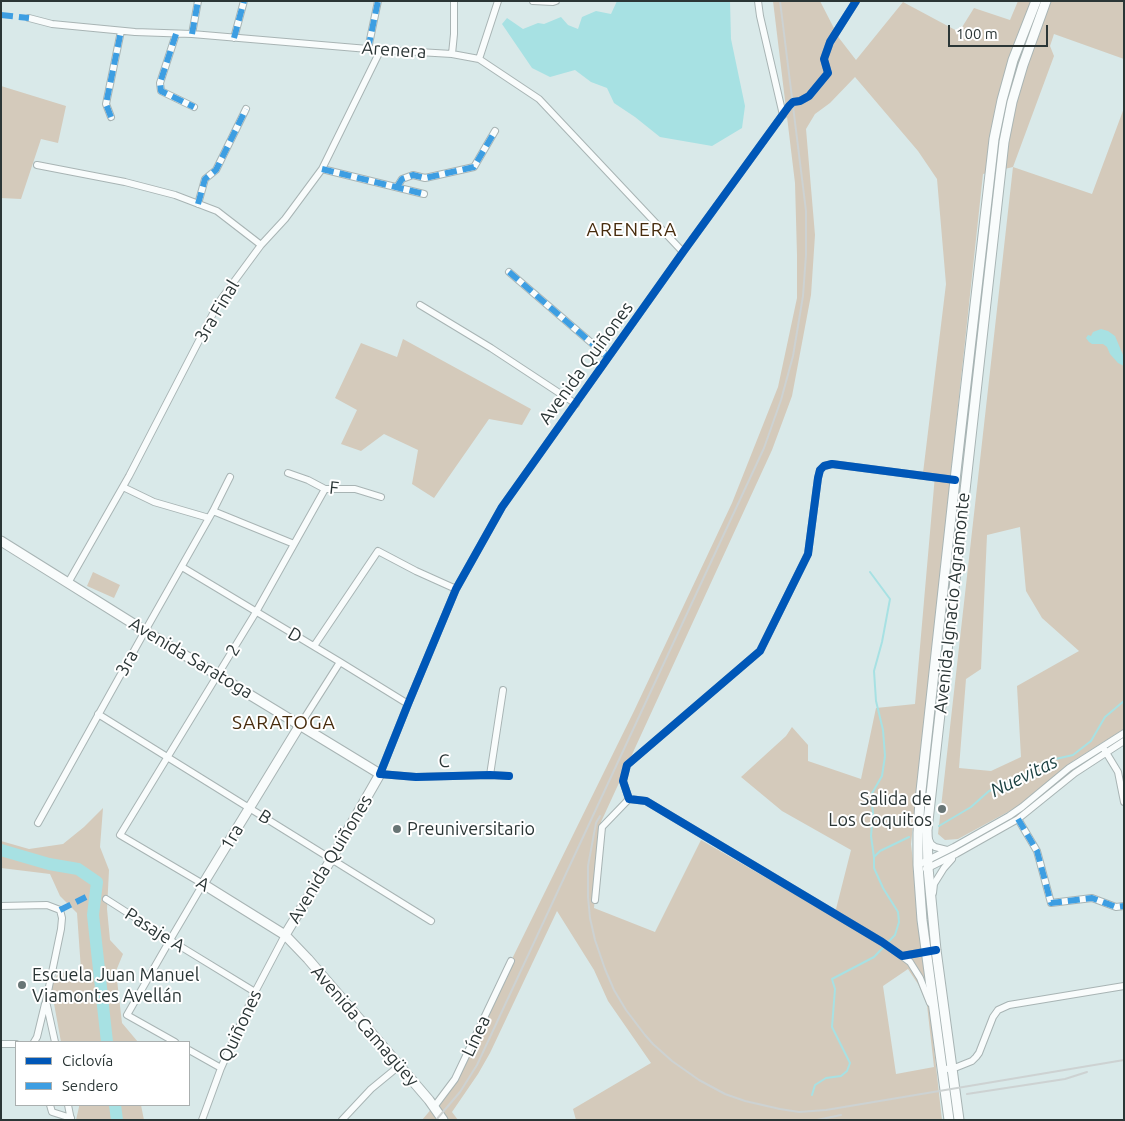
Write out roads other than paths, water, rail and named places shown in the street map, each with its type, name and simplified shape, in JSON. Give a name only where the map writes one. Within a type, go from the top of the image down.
[{"type":"main road","name":"Avenida Ignacio Agramonte","points":[[949,1120],[926,951],[918,869],[920,800],[994,139],[1013,60],[1036,1]]},
{"type":"main road","name":"Avenida Ignacio Agramonte","points":[[959,1120],[936,950],[928,864],[927,830],[1004,142],[1012,102],[1023,65],[1046,1]]},
{"type":"main road","name":"Avenida Saratoga","points":[[1,541],[380,774]]},
{"type":"main road","name":"1ra","points":[[203,884],[300,725]]},
{"type":"main road","name":"Avenida Quiñones","points":[[285,935],[380,774]]},
{"type":"main road","name":"A","points":[[203,884],[285,935]]},
{"type":"main road","name":"Avenida Camagüey","points":[[285,935],[308,959],[443,1120]]},
{"type":"street","points":[[192,34],[198,1]]},
{"type":"street","points":[[234,38],[244,1]]},
{"type":"street","points":[[368,49],[378,1]]},
{"type":"street","points":[[452,54],[454,1]]},
{"type":"street","points":[[479,60],[498,1]]},
{"type":"street","points":[[533,1],[556,1]]},
{"type":"street","points":[[758,1],[783,115]]},
{"type":"street","name":"Avenida Quiñones","points":[[380,774],[456,589],[502,507],[783,115],[793,102],[800,101],[809,96],[828,73],[824,59],[830,42],[856,1]]},
{"type":"street","name":"Arenera","points":[[29,18],[52,24],[121,31],[192,34],[452,54],[479,60],[539,99],[683,252]]},
{"type":"street","points":[[110,117],[106,104],[121,31]]},
{"type":"street","points":[[176,34],[160,84],[161,91],[194,108]]},
{"type":"street","name":"3ra Final","points":[[68,583],[123,487],[220,302],[261,245],[285,219],[322,169],[381,49]]},
{"type":"street","points":[[198,204],[205,179],[216,170],[246,109]]},
{"type":"street","points":[[397,187],[402,179],[413,174],[425,178],[474,167],[495,131]]},
{"type":"street","points":[[37,165],[125,182],[175,195],[217,211],[261,245]]},
{"type":"street","points":[[322,169],[424,194]]},
{"type":"street","points":[[509,272],[608,357]]},
{"type":"street","points":[[420,305],[491,348],[576,404]]},
{"type":"street","points":[[629,799],[623,781],[627,765],[760,651],[808,554],[818,478],[820,470],[824,466],[832,464],[955,480]]},
{"type":"street","name":"F","points":[[288,472],[325,489],[355,489],[381,496]]},
{"type":"street","name":"3ra","points":[[38,823],[182,567],[230,477]]},
{"type":"street","points":[[123,487],[154,502],[209,518]]},
{"type":"street","name":"2","points":[[120,835],[256,612],[325,489]]},
{"type":"street","points":[[213,511],[294,544]]},
{"type":"street","points":[[314,646],[378,551],[456,589]]},
{"type":"street","name":"D","points":[[182,567],[408,704]]},
{"type":"street","name":"1ra","points":[[300,725],[340,662]]},
{"type":"street","points":[[490,775],[503,690]]},
{"type":"street","name":"B","points":[[98,714],[431,920]]},
{"type":"street","points":[[918,869],[956,854],[1018,819],[1124,733]]},
{"type":"street","points":[[928,864],[948,850],[1022,808],[1069,768],[1104,749],[1124,741]]},
{"type":"street","points":[[1104,749],[1118,772],[1124,802]]},
{"type":"street","name":"C","points":[[380,774],[416,777],[509,776]]},
{"type":"street","points":[[595,900],[602,827],[629,799]]},
{"type":"street","points":[[629,799],[646,801],[894,950],[910,962],[920,978],[934,1014]]},
{"type":"street","points":[[1018,819],[1038,851],[1051,903],[1092,898],[1116,907],[1124,906]]},
{"type":"street","name":"A","points":[[120,835],[203,884]]},
{"type":"street","points":[[928,837],[931,844],[935,847],[948,850]]},
{"type":"street","points":[[931,902],[934,884],[956,854]]},
{"type":"street","name":"1ra","points":[[173,1041],[127,1015],[203,884]]},
{"type":"street","name":"Pasaje A","points":[[106,899],[255,992]]},
{"type":"street","points":[[1,906],[46,905],[60,910],[62,918],[46,1000],[35,1041]]},
{"type":"street","name":"Quiñones","points":[[202,1120],[221,1068],[255,992],[285,935]]},
{"type":"street","points":[[902,956],[936,950]]},
{"type":"street","name":"Línea","points":[[434,1107],[455,1079],[511,961]]},
{"type":"street","points":[[941,1070],[957,1067],[972,1061],[976,1057],[990,1023],[998,1010],[1009,1006],[1124,986]]},
{"type":"street","points":[[46,1000],[54,1041]]},
{"type":"street","points":[[1,1044],[15,1044]]},
{"type":"street","points":[[190,1051],[221,1068]]},
{"type":"street","points":[[342,1120],[371,1089],[399,1066]]},
{"type":"street","points":[[50,1106],[52,1112],[71,1119]]},
{"type":"street","points":[[68,1106],[71,1119]]},
{"type":"water","points":[[617,1],[730,1],[731,39],[745,106],[742,128],[712,146],[660,137],[614,103],[607,88],[591,82],[575,70],[550,77],[532,68],[502,24],[507,18],[523,29],[538,23],[544,24],[561,17],[568,25],[578,29],[582,17],[596,11],[611,14]]},
{"type":"water","points":[[1101,329],[1115,336],[1123,355],[1124,366],[1118,363],[1103,344],[1092,344],[1086,338],[1088,335],[1091,336],[1093,332]]},
{"type":"waterway","points":[[870,572],[890,599],[882,642],[874,671],[876,701],[883,730],[885,756],[882,776],[871,795],[873,813],[871,836],[874,857]]},
{"type":"waterway","name":"Nuevitas","points":[[939,826],[971,807],[989,791],[1023,779],[1047,761],[1073,755],[1091,741],[1105,717],[1124,701]]},
{"type":"waterway","name":"Nuevitas","points":[[812,1095],[815,1085],[826,1078],[841,1076],[847,1071],[850,1063],[832,1027],[835,989],[832,979],[874,957],[895,935],[899,922],[898,912],[883,888],[874,868],[874,857],[880,851],[909,837]]},
{"type":"waterway","points":[[1,850],[49,864],[78,869],[97,882],[93,915],[107,1041]]},
{"type":"waterway","points":[[115,1106],[117,1120]]},
{"type":"railway","points":[[436,1120],[460,1092],[477,1065],[764,448],[781,400],[793,356],[803,296],[806,255],[806,211],[780,1]]},
{"type":"railway","points":[[600,816],[596,823],[588,866],[588,897],[595,940],[614,990],[626,1010],[653,1044],[672,1061],[699,1080],[725,1094],[780,1109],[799,1112],[826,1110],[1124,1060]]},
{"type":"railway","points":[[967,1094],[1065,1079],[1087,1072]]},
{"type":"railway","points":[[817,1120],[841,1115]]},
{"type":"place","name":"Salida de Los Coquitos","points":[[942,809]]},
{"type":"place","name":"Preuniversitario","points":[[397,829]]},
{"type":"place","name":"Escuela Juan Manuel Viamontes Avellán","points":[[22,985]]},
{"type":"district","name":"ARENERA","points":[[632,230]]},
{"type":"district","name":"SARATOGA","points":[[284,723]]}]
